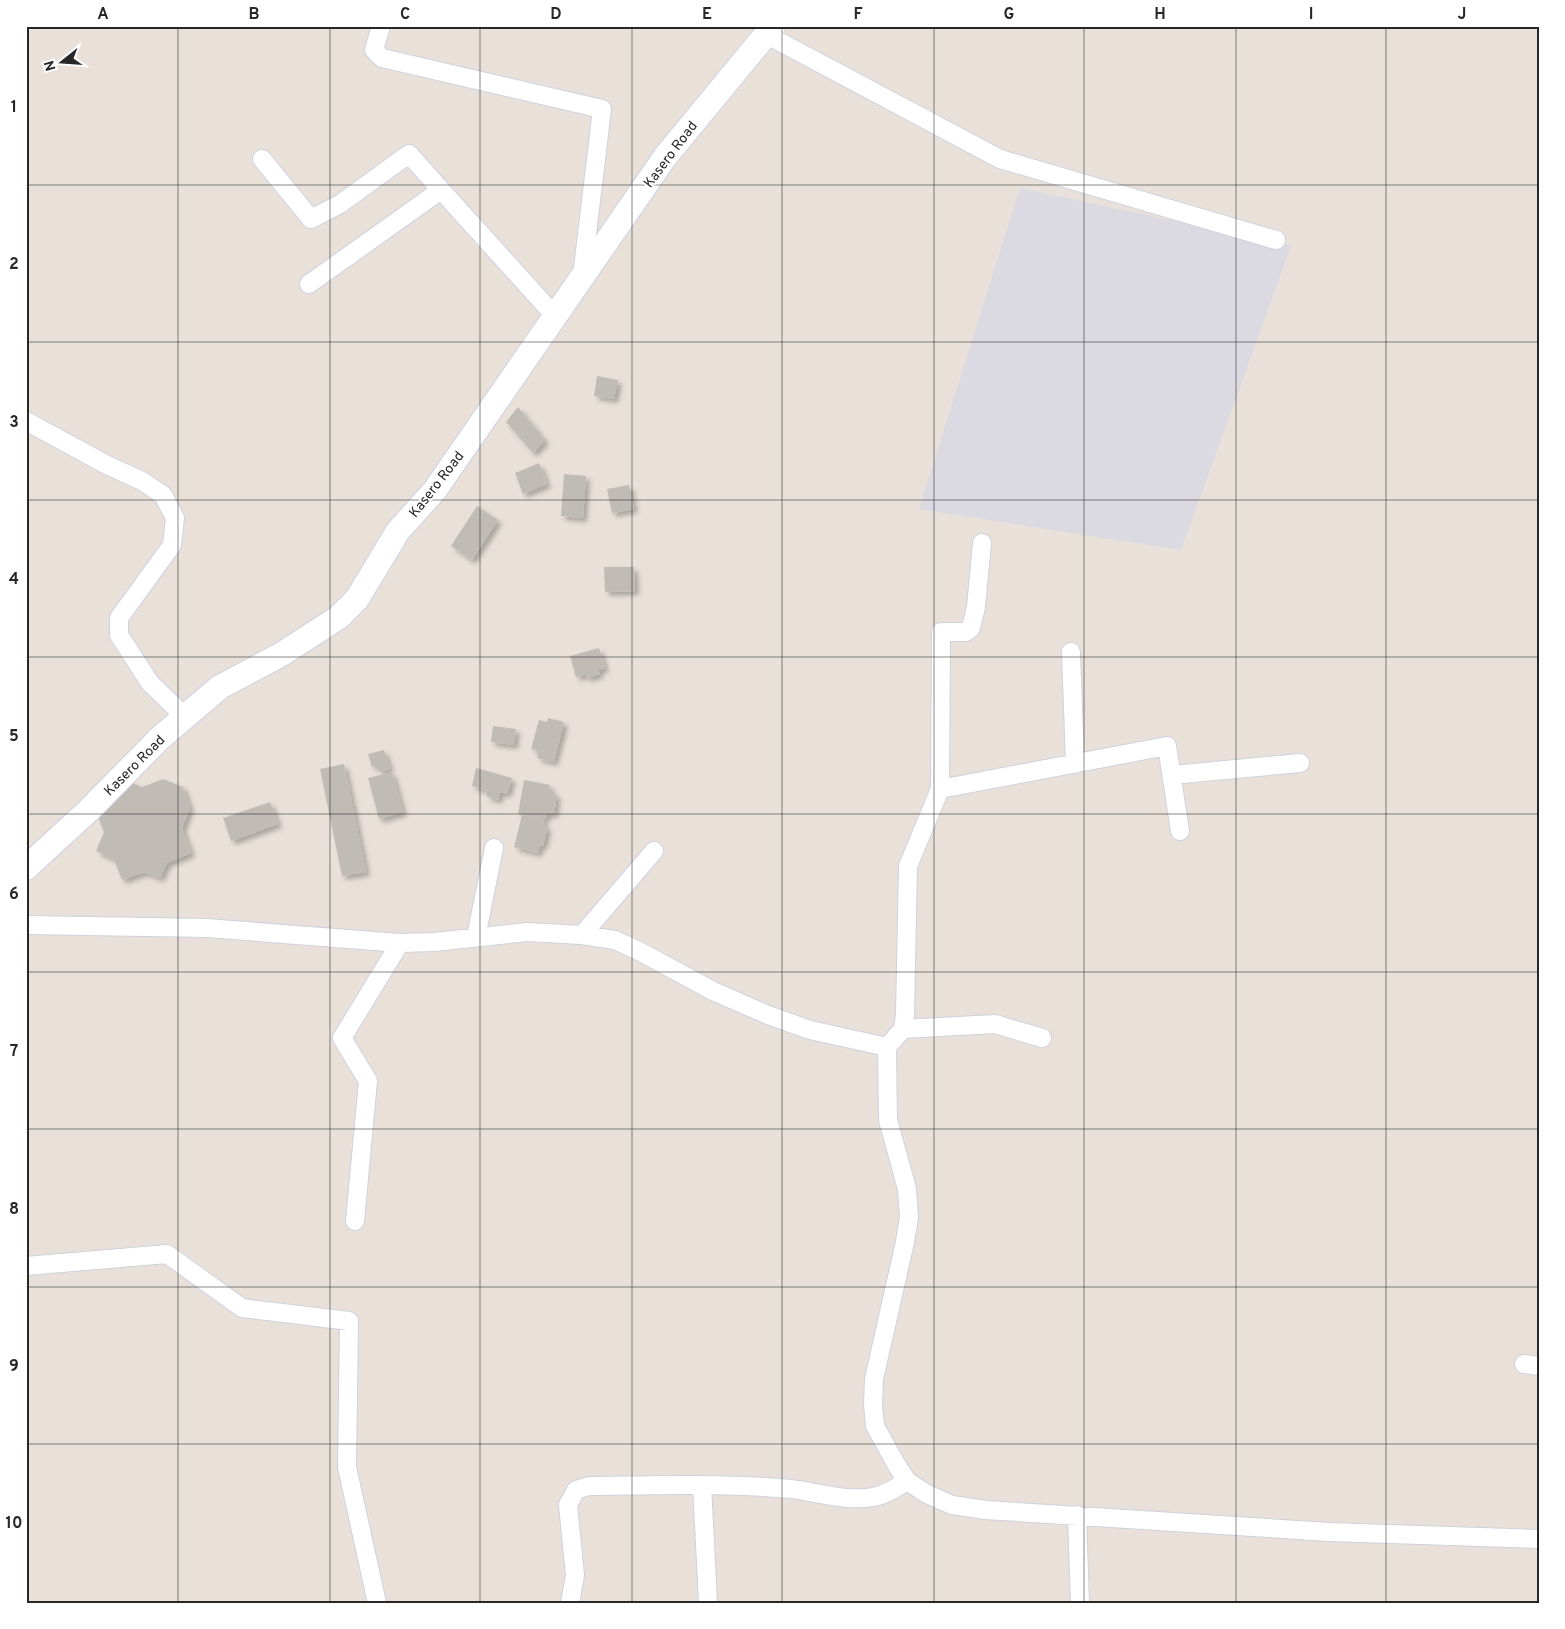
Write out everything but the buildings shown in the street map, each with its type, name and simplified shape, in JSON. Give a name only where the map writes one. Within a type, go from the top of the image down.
[{"type":"street","points":[[381,26],[374,50],[382,58],[602,109],[582,278]]},
{"type":"street","points":[[769,30],[1000,159],[1276,240]]},
{"type":"street","name":"Kasero Road","points":[[26,868],[89,810],[184,716],[220,687],[282,654],[339,617],[357,599],[398,531],[435,490],[665,157],[769,30]]},
{"type":"street","points":[[262,159],[311,219],[340,204],[409,154],[555,316]]},
{"type":"street","points":[[309,284],[442,190]]},
{"type":"street","points":[[26,421],[107,466],[142,480],[164,495],[175,518],[172,544],[120,618],[119,635],[150,683],[184,716]]},
{"type":"street","points":[[982,543],[976,607],[971,628],[966,632],[941,632],[940,790],[908,866],[905,1015],[903,1029],[887,1048],[888,1120],[907,1189],[909,1217],[874,1379],[872,1404],[875,1426],[896,1464],[908,1481],[927,1494],[952,1504],[986,1510],[1329,1532],[1539,1539]]},
{"type":"street","points":[[1071,652],[1075,764]]},
{"type":"street","points":[[940,790],[1167,746],[1180,830]]},
{"type":"street","points":[[1172,775],[1300,763]]},
{"type":"street","points":[[476,937],[494,848]]},
{"type":"street","points":[[582,935],[654,851]]},
{"type":"street","points":[[26,925],[207,928],[400,943],[434,942],[527,932],[582,935],[615,940],[639,950],[713,991],[810,1030],[887,1048]]},
{"type":"street","points":[[355,1221],[368,1081],[342,1038],[400,943]]},
{"type":"street","points":[[903,1029],[995,1024],[1042,1038]]},
{"type":"street","points":[[26,1266],[167,1254],[242,1308],[349,1321],[347,1467],[377,1603]]},
{"type":"street","points":[[570,1603],[575,1575],[568,1505],[576,1490],[590,1486],[702,1485],[792,1490],[830,1497],[853,1498],[884,1494],[908,1481]]},
{"type":"street","points":[[702,1485],[708,1603]]},
{"type":"street","points":[[1077,1515],[1080,1603]]},
{"type":"shaded area","points":[[1020,188],[1291,246],[1181,550],[919,509]]}]
